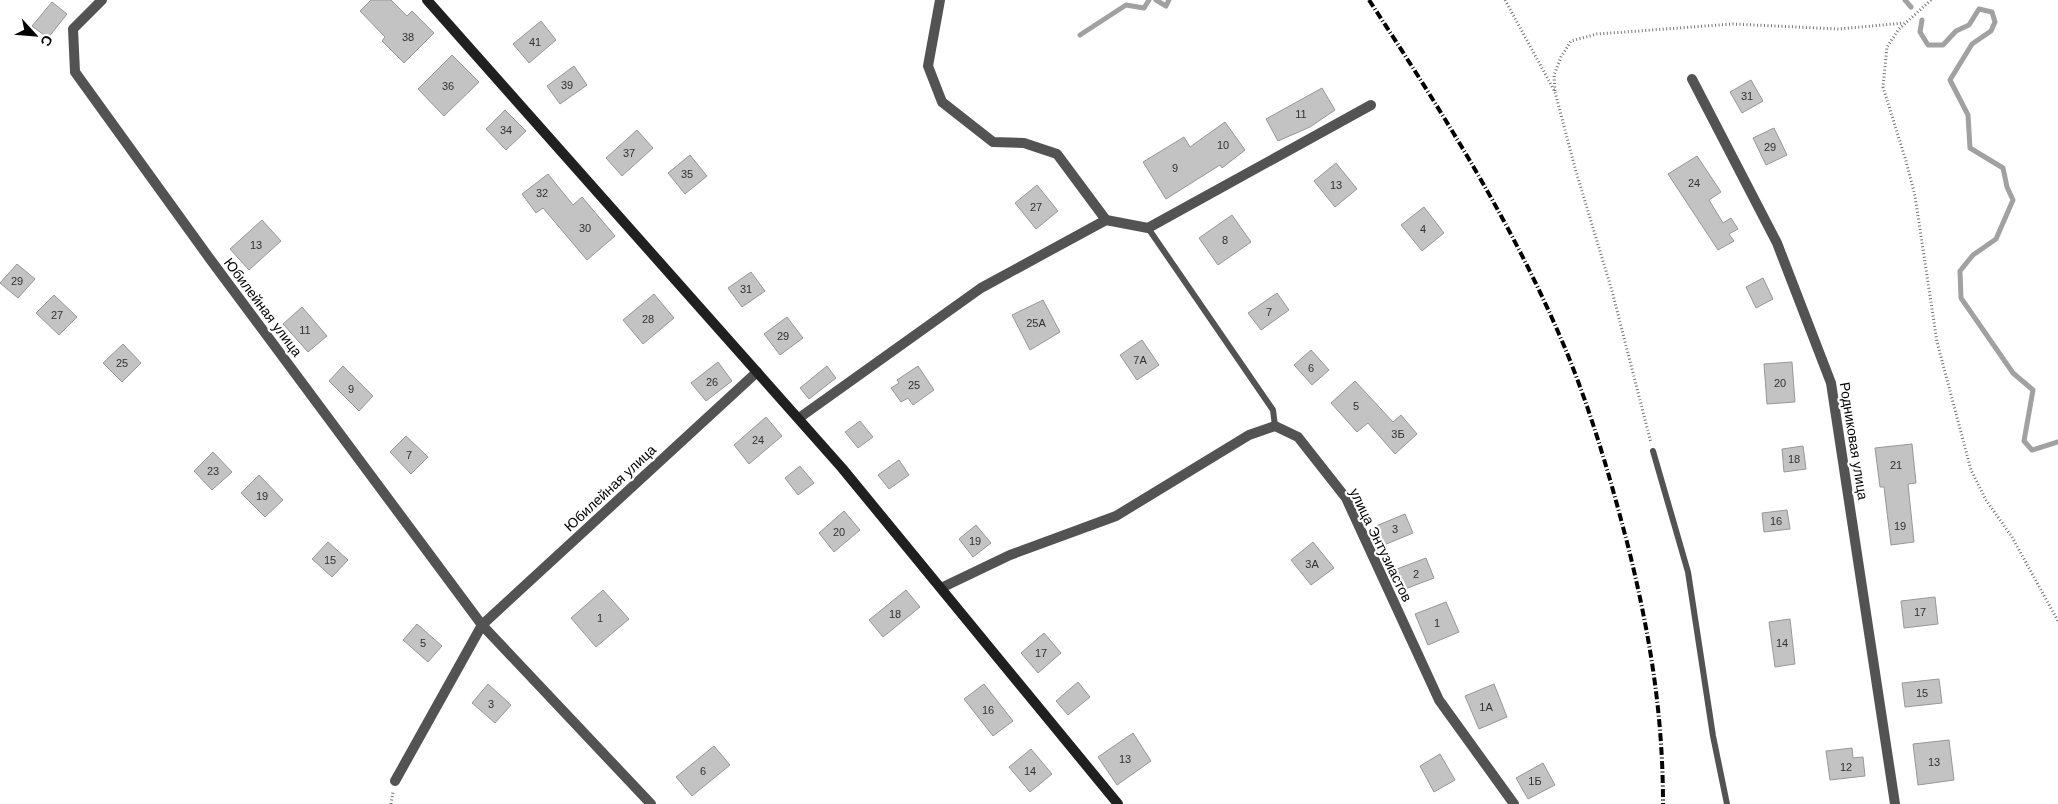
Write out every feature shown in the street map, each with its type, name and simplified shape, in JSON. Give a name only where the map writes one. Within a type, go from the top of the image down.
[{"type":"street","name":"Юбилейная улица","points":[[102,0],[73,29],[75,72],[216,267],[482,625],[651,804]]},
{"type":"street","points":[[427,0],[799,418],[1118,804]]},
{"type":"street","points":[[940,0],[928,66],[942,102],[993,142],[1024,143],[1057,154],[1106,220]]},
{"type":"street","name":"Родниковая улица","points":[[1692,79],[1777,243],[1831,383],[1895,804]]},
{"type":"street","points":[[799,418],[981,288],[1106,220],[1148,228],[1371,105]]},
{"type":"street","name":"Юбилейная улица","points":[[395,781],[482,625],[757,372]]},
{"type":"street","points":[[941,588],[1010,556],[1116,516],[1249,434],[1275,426]]},
{"type":"street","name":"улица Энтузиастов","points":[[1275,426],[1298,437],[1346,498],[1439,700],[1514,804]]},
{"type":"lane","points":[[1148,228],[1273,410],[1275,426]]},
{"type":"lane","points":[[1653,451],[1688,572],[1713,736],[1727,804]]},
{"type":"path","points":[[1505,0],[1507,8],[1555,92]]},
{"type":"path","points":[[1931,0],[1906,23],[1887,47],[1883,64],[1883,87],[1915,196],[1937,342],[1971,470],[1986,500],[2012,537],[2058,621]]},
{"type":"path","points":[[1653,451],[1612,291],[1575,168],[1555,92],[1554,75],[1561,56],[1571,41],[1597,34],[1733,24],[1839,29],[1906,23]]},
{"type":"building","points":[[371,0],[391,0],[407,16],[412,11],[434,33],[404,63],[382,41],[385,37],[360,11]]},
{"type":"building","points":[[52,2],[67,14],[48,38],[32,26]]},
{"type":"building","points":[[541,21],[556,40],[529,63],[513,44]]},
{"type":"building","points":[[452,55],[479,82],[444,116],[418,89]]},
{"type":"building","points":[[574,66],[587,85],[560,104],[547,86]]},
{"type":"building","points":[[1751,80],[1763,101],[1742,113],[1730,92]]},
{"type":"building","points":[[1322,88],[1335,110],[1310,127],[1278,141],[1266,119]]},
{"type":"building","points":[[505,110],[526,131],[506,150],[486,129]]},
{"type":"building","points":[[1225,122],[1245,150],[1222,168],[1220,165],[1166,199],[1143,162],[1184,137],[1190,147]]},
{"type":"building","points":[[1774,128],[1787,155],[1766,165],[1753,138]]},
{"type":"building","points":[[637,130],[653,148],[622,176],[606,158]]},
{"type":"building","points":[[690,155],[707,176],[685,194],[668,173]]},
{"type":"building","points":[[1697,156],[1721,192],[1709,200],[1723,223],[1731,218],[1738,229],[1729,234],[1734,241],[1718,250],[1668,174]]},
{"type":"building","points":[[1336,163],[1357,189],[1335,207],[1314,181]]},
{"type":"building","points":[[548,174],[573,205],[582,197],[615,236],[587,260],[543,208],[536,213],[522,194]]},
{"type":"building","points":[[1037,185],[1058,211],[1036,229],[1015,203]]},
{"type":"building","points":[[1424,207],[1444,233],[1422,251],[1401,225]]},
{"type":"building","points":[[1232,215],[1251,242],[1218,265],[1199,238]]},
{"type":"building","points":[[262,220],[281,241],[249,270],[230,249]]},
{"type":"building","points":[[17,264],[35,279],[18,298],[0,283]]},
{"type":"building","points":[[751,272],[765,291],[742,307],[728,288]]},
{"type":"building","points":[[1763,278],[1773,299],[1756,308],[1746,287]]},
{"type":"building","points":[[1277,293],[1289,310],[1261,330],[1248,313]]},
{"type":"building","points":[[654,294],[674,318],[643,344],[623,320]]},
{"type":"building","points":[[54,295],[77,317],[59,335],[36,313]]},
{"type":"building","points":[[1043,300],[1060,332],[1030,350],[1012,315]]},
{"type":"building","points":[[302,307],[327,336],[308,352],[283,324]]},
{"type":"building","points":[[787,317],[803,338],[780,355],[764,334]]},
{"type":"building","points":[[1142,340],[1159,365],[1137,380],[1120,355]]},
{"type":"building","points":[[123,344],[141,363],[122,382],[103,363]]},
{"type":"building","points":[[1311,350],[1329,370],[1312,385],[1294,365]]},
{"type":"building","points":[[718,362],[732,381],[706,401],[691,383]]},
{"type":"building","points":[[1792,362],[1795,402],[1767,404],[1764,364]]},
{"type":"building","points":[[343,366],[373,396],[359,411],[329,381]]},
{"type":"building","points":[[827,366],[836,378],[809,399],[800,388]]},
{"type":"building","points":[[918,366],[934,390],[913,405],[908,398],[901,402],[891,388],[899,383],[897,380]]},
{"type":"building","points":[[1355,381],[1393,422],[1401,415],[1417,434],[1395,454],[1368,423],[1357,432],[1331,403]]},
{"type":"building","points":[[766,417],[782,436],[749,464],[734,445]]},
{"type":"building","points":[[860,421],[873,437],[858,448],[845,432]]},
{"type":"building","points":[[406,436],[428,457],[411,474],[390,452]]},
{"type":"building","points":[[1912,444],[1916,483],[1908,484],[1914,542],[1891,545],[1884,487],[1880,487],[1875,448]]},
{"type":"building","points":[[1803,446],[1806,469],[1784,472],[1782,449]]},
{"type":"building","points":[[213,452],[232,472],[212,490],[194,471]]},
{"type":"building","points":[[899,460],[909,475],[889,489],[878,475]]},
{"type":"building","points":[[800,466],[814,483],[798,495],[785,478]]},
{"type":"building","points":[[259,475],[283,500],[265,517],[241,493]]},
{"type":"building","points":[[1787,510],[1790,529],[1764,532],[1762,513]]},
{"type":"building","points":[[844,511],[860,530],[834,552],[819,533]]},
{"type":"building","points":[[1405,514],[1413,533],[1384,545],[1376,526]]},
{"type":"building","points":[[976,525],[991,543],[973,557],[959,539]]},
{"type":"building","points":[[328,542],[348,560],[332,577],[312,559]]},
{"type":"building","points":[[1313,542],[1334,568],[1311,585],[1291,560]]},
{"type":"building","points":[[1426,558],[1434,578],[1405,589],[1397,569]]},
{"type":"building","points":[[603,590],[629,619],[596,647],[571,618]]},
{"type":"building","points":[[906,590],[920,607],[883,637],[869,620]]},
{"type":"building","points":[[1935,597],[1938,624],[1904,628],[1901,601]]},
{"type":"building","points":[[1446,602],[1459,632],[1428,645],[1415,614]]},
{"type":"building","points":[[1790,619],[1795,664],[1775,667],[1769,622]]},
{"type":"building","points":[[417,624],[442,646],[428,662],[403,640]]},
{"type":"building","points":[[1044,633],[1061,653],[1038,673],[1021,653]]},
{"type":"building","points":[[1939,679],[1942,703],[1905,707],[1902,683]]},
{"type":"building","points":[[1078,682],[1090,697],[1068,715],[1056,701]]},
{"type":"building","points":[[488,684],[511,705],[495,723],[472,703]]},
{"type":"building","points":[[984,684],[1013,721],[993,736],[964,699]]},
{"type":"building","points":[[1494,684],[1507,717],[1479,729],[1465,696]]},
{"type":"building","points":[[1133,733],[1151,761],[1117,785],[1098,757]]},
{"type":"building","points":[[1949,740],[1954,780],[1918,785],[1913,744]]},
{"type":"building","points":[[714,746],[730,765],[692,796],[676,777]]},
{"type":"building","points":[[1852,748],[1853,758],[1863,757],[1865,776],[1830,780],[1826,751]]},
{"type":"building","points":[[1031,749],[1052,774],[1030,792],[1009,767]]},
{"type":"building","points":[[1440,754],[1455,780],[1434,792],[1420,766]]},
{"type":"building","points":[[1543,763],[1555,785],[1528,799],[1516,778]]},
{"type":"waterway","points":[[1080,35],[1126,5],[1144,8],[1149,0]]},
{"type":"waterway","points":[[1156,0],[1166,6],[1169,0]]},
{"type":"waterway","points":[[1905,0],[1911,7]]},
{"type":"waterway","points":[[1922,20],[1920,32],[1928,45],[1943,45],[1956,31],[1969,25],[1979,9],[1992,12],[1995,22],[1991,31],[1972,44],[1950,80],[1968,115],[1970,148],[2003,168],[2007,187],[2013,200],[1996,239],[1973,255],[1960,271],[1961,298],[2013,373],[2033,390],[2024,441],[2032,450],[2058,442]]},
{"type":"railway","points":[[1369,0],[1471,163],[1518,247],[1559,334],[1580,386],[1614,495],[1643,613],[1658,707],[1663,804]]}]
